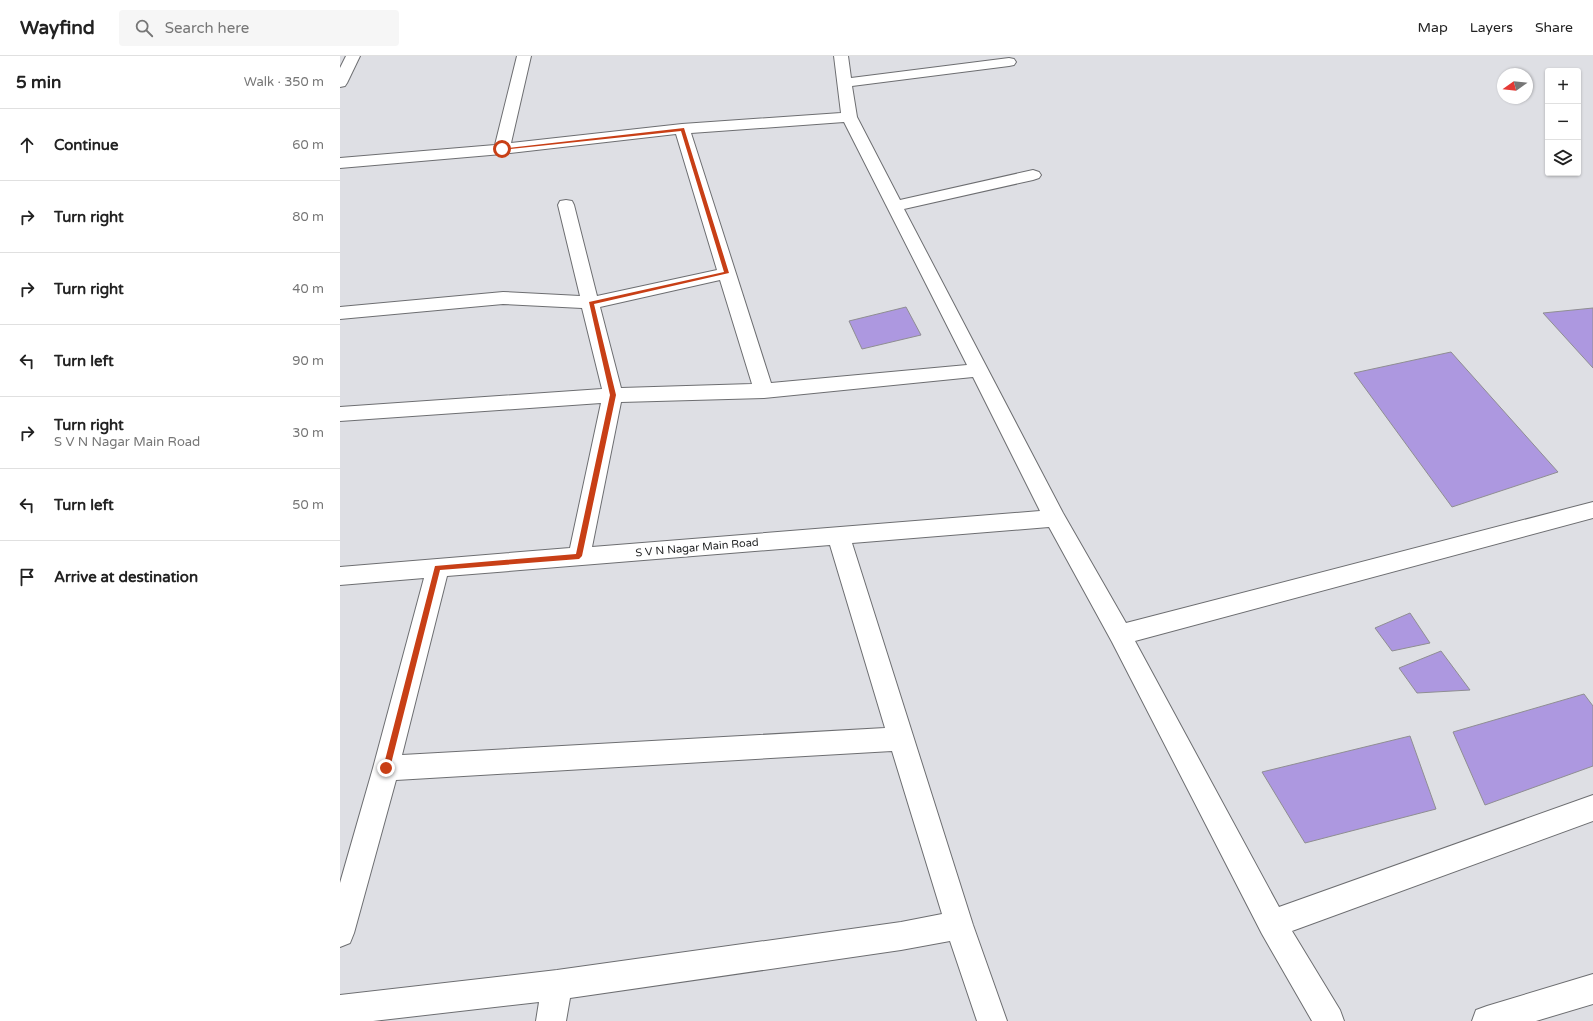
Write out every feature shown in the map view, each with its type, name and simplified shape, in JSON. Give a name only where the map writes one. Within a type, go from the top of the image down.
[{"type":"street","points":[[340,83],[352,56]]},
{"type":"street","points":[[502,149],[524,56]]},
{"type":"street","points":[[840,56],[849,117],[1055,518],[1120,635],[1272,924],[1328,1021]]},
{"type":"street","points":[[844,83],[1009,62]]},
{"type":"street","points":[[340,163],[502,149],[682,129],[849,117]]},
{"type":"street","points":[[682,129],[764,391]]},
{"type":"street","points":[[895,206],[1033,175]]},
{"type":"street","points":[[566,205],[613,395],[579,556]]},
{"type":"street","points":[[340,313],[503,298],[591,303],[727,273]]},
{"type":"street","points":[[340,414],[613,395],[764,391],[980,370]]},
{"type":"street","points":[[1120,635],[1593,510]]},
{"type":"street","name":"S V N Nagar Main Road","points":[[340,576],[1055,518]]},
{"type":"street","points":[[838,535],[959,926],[992,1021]]},
{"type":"street","points":[[340,933],[386,768],[438,568]]},
{"type":"street","points":[[386,768],[900,739]]},
{"type":"street","points":[[1272,924],[1593,808]]},
{"type":"street","points":[[340,1010],[557,985],[901,936],[959,926]]},
{"type":"street","points":[[551,1021],[557,985]]},
{"type":"street","points":[[1487,1021],[1593,989]]},
{"type":"building","points":[[906,307],[921,335],[862,349],[849,321]]},
{"type":"building","points":[[1593,308],[1593,368],[1543,313]]},
{"type":"building","points":[[1451,352],[1558,472],[1452,507],[1354,373]]},
{"type":"building","points":[[1410,613],[1430,643],[1392,651],[1375,628]]},
{"type":"building","points":[[1441,651],[1470,690],[1417,693],[1399,668]]},
{"type":"building","points":[[1584,694],[1593,706],[1593,766],[1485,805],[1453,732]]},
{"type":"building","points":[[1410,736],[1436,809],[1305,843],[1262,772]]},
{"type":"route","points":[[386,768],[438,568],[579,556],[613,395],[591,303],[727,273],[682,129],[502,149]]}]
